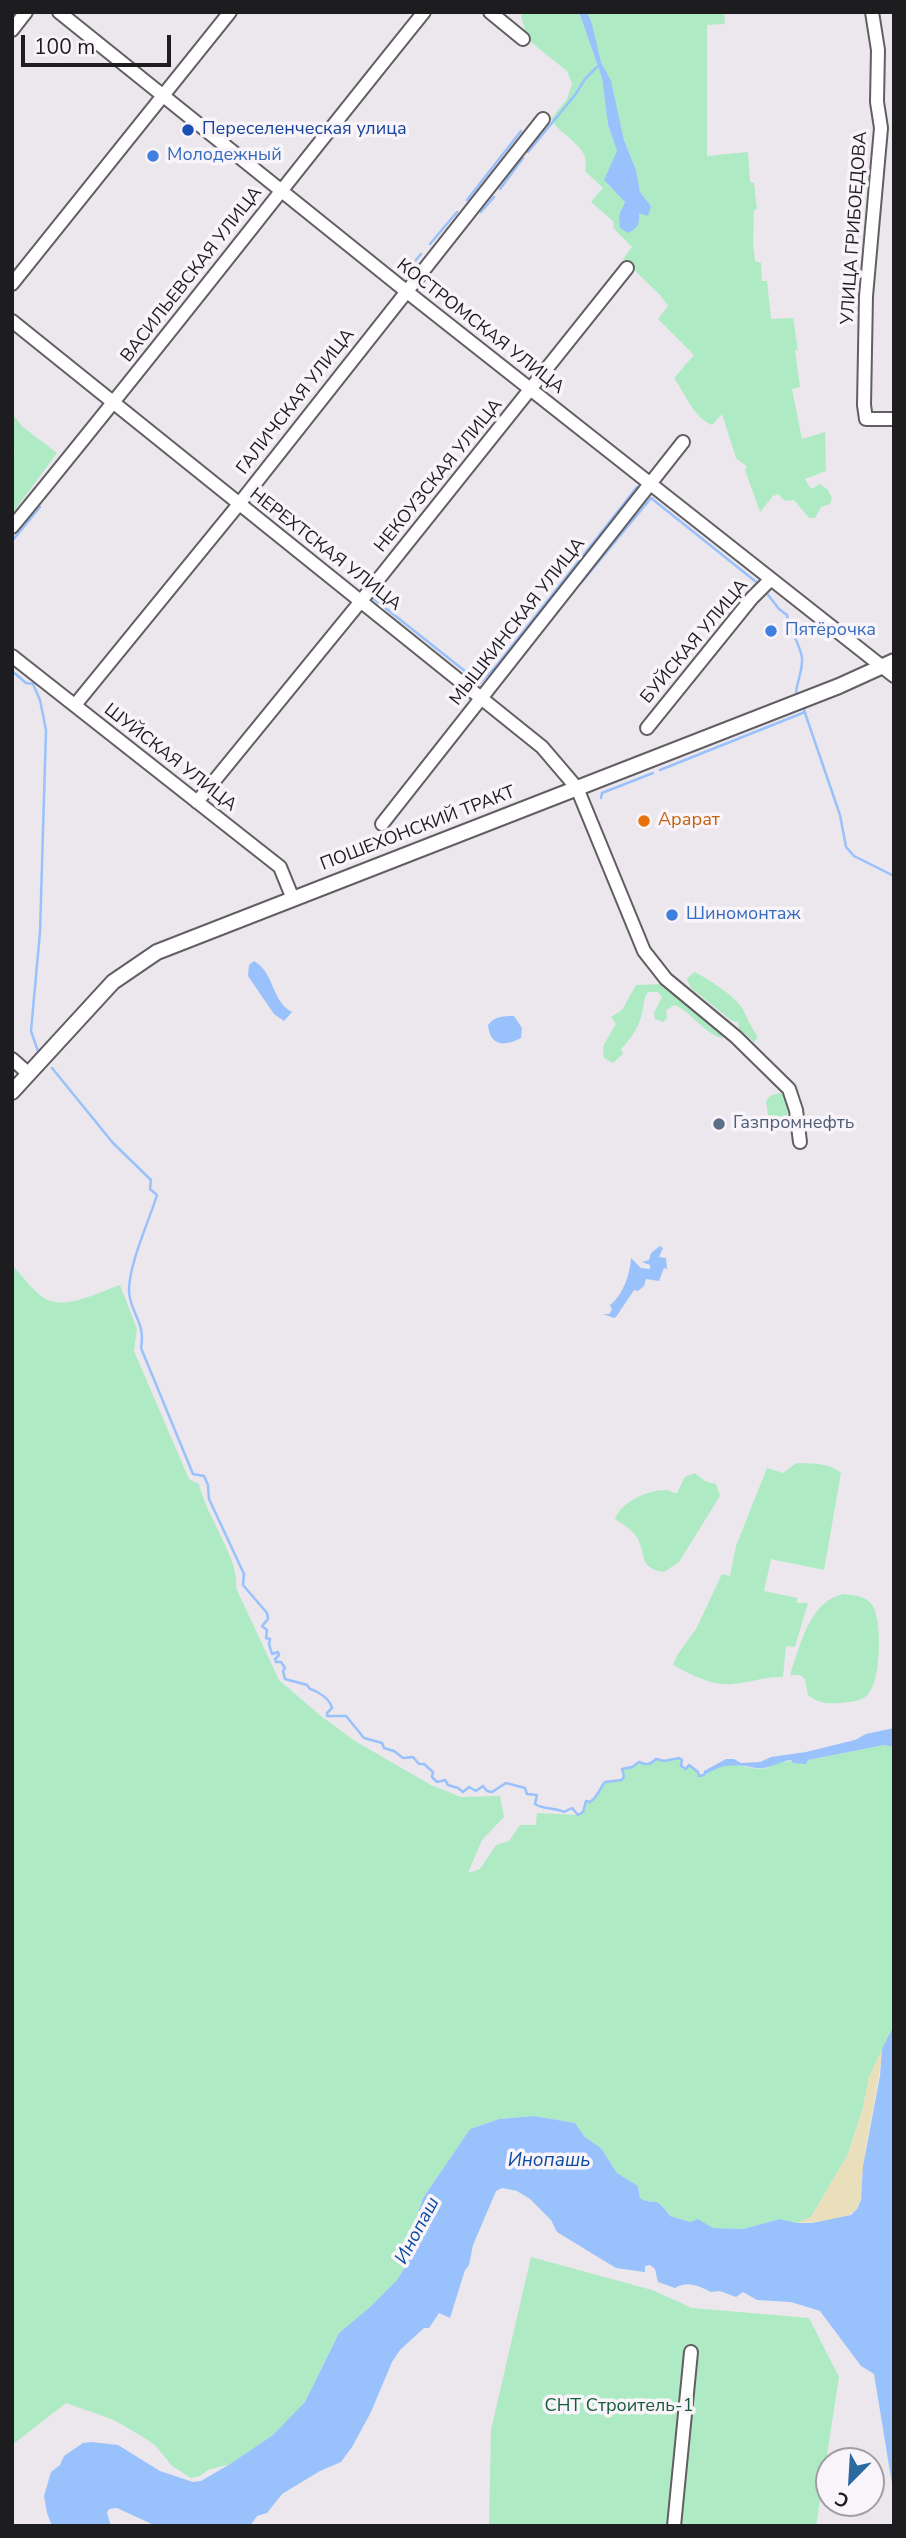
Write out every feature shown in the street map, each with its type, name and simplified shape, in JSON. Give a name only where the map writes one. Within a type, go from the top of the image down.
[{"type":"main road","name":"ПОШЕХОНСКИЙ ТРАКТ","points":[[12,1092],[113,982],[139,962],[185,940],[890,668]]},
{"type":"street","points":[[12,30],[26,12]]},
{"type":"street","name":"КОСТРОМСКАЯ УЛИЦА","points":[[59,12],[770,580],[890,668]]},
{"type":"street","points":[[12,284],[230,12]]},
{"type":"street","name":"ВАСИЛЬЕВСКАЯ УЛИЦА","points":[[12,527],[425,12]]},
{"type":"street","points":[[490,12],[523,39]]},
{"type":"street","name":"УЛИЦА ГРИБОЕДОВА","points":[[872,12],[878,50],[877,102],[881,128],[866,296],[864,405],[866,419],[894,419]]},
{"type":"street","name":"ГАЛИЧСКАЯ УЛИЦА","points":[[75,705],[239,504],[543,119]]},
{"type":"street","name":"НЕКОУЗСКАЯ УЛИЦА","points":[[197,802],[627,268]]},
{"type":"street","name":"НЕРЕХТСКАЯ УЛИЦА","points":[[12,321],[542,747],[577,788],[643,951],[666,979],[736,1037],[789,1089],[796,1110],[800,1142]]},
{"type":"street","name":"МЫШКИНСКАЯ УЛИЦА","points":[[382,824],[683,442]]},
{"type":"street","name":"БУЙСКАЯ УЛИЦА","points":[[647,728],[752,597],[770,580]]},
{"type":"street","name":"ШУЙСКАЯ УЛИЦА","points":[[12,656],[280,867],[293,899]]},
{"type":"street","points":[[12,1059],[29,1074]]},
{"type":"street","points":[[674,2526],[691,2352]]},
{"type":"green space","points":[[524,12],[579,12],[602,78],[608,125],[617,151],[607,184],[625,202],[619,215],[641,212],[648,202],[640,192],[610,81],[601,62],[587,12],[724,12],[725,24],[707,25],[707,156],[748,152],[750,182],[754,183],[757,209],[754,210],[755,261],[761,263],[762,281],[767,281],[771,319],[793,318],[800,387],[792,389],[802,439],[825,432],[826,471],[805,479],[811,489],[820,484],[828,490],[832,498],[830,504],[821,507],[815,518],[809,518],[794,500],[785,501],[778,494],[773,496],[760,512],[745,470],[747,467],[736,458],[722,414],[712,425],[705,421],[695,411],[674,378],[694,355],[658,319],[668,306],[623,259],[632,247],[613,228],[614,222],[591,202],[603,188],[585,171],[586,162],[580,148],[551,119],[567,99],[572,84],[567,71],[527,39],[521,15]]},
{"type":"green space","points":[[12,414],[23,427],[57,453],[12,514],[12,458],[15,454],[12,451]]},
{"type":"green space","points":[[694,972],[734,998],[758,1037],[754,1042],[739,1029],[738,1022],[732,1021],[691,988],[687,979]]},
{"type":"green space","points":[[663,984],[723,1032],[722,1038],[709,1032],[675,1005],[666,1010],[667,1018],[663,1022],[655,1019],[654,1013],[662,997],[658,992],[648,992],[638,1024],[621,1049],[623,1054],[613,1063],[604,1058],[603,1046],[616,1024],[611,1017],[622,1010],[636,985]]},
{"type":"green space","points":[[779,1093],[785,1096],[788,1115],[782,1125],[774,1127],[769,1121],[766,1101],[770,1096]]},
{"type":"green space","points":[[12,1265],[35,1291],[52,1301],[82,1299],[120,1285],[137,1329],[134,1351],[189,1479],[199,1484],[233,1564],[236,1588],[279,1680],[355,1741],[431,1785],[461,1797],[500,1796],[504,1817],[482,1840],[468,1873],[480,1869],[496,1845],[509,1841],[520,1825],[536,1825],[537,1813],[578,1815],[583,1812],[586,1801],[590,1802],[597,1795],[605,1782],[622,1780],[622,1769],[639,1762],[648,1764],[656,1759],[664,1761],[679,1758],[682,1760],[681,1766],[686,1769],[689,1765],[699,1776],[703,1776],[722,1765],[768,1768],[776,1762],[808,1760],[884,1745],[894,1747],[894,2025],[869,2077],[863,2108],[848,2154],[811,2217],[797,2223],[780,2219],[743,2229],[712,2228],[698,2220],[690,2222],[670,2216],[658,2203],[640,2198],[638,2186],[617,2173],[601,2148],[585,2137],[575,2123],[534,2116],[499,2119],[470,2129],[423,2198],[415,2222],[417,2235],[406,2266],[397,2280],[370,2307],[339,2333],[305,2402],[273,2435],[230,2464],[191,2478],[172,2466],[155,2445],[143,2437],[114,2420],[66,2403],[12,2445]]},
{"type":"green space","points":[[796,1463],[825,1465],[841,1473],[824,1570],[771,1559],[764,1591],[797,1598],[797,1603],[808,1603],[795,1647],[786,1646],[783,1677],[724,1684],[702,1679],[673,1665],[696,1629],[722,1574],[730,1576],[736,1546],[767,1468],[783,1473]]},
{"type":"green space","points":[[695,1473],[705,1481],[716,1484],[720,1496],[679,1562],[664,1572],[651,1568],[636,1536],[615,1519],[623,1507],[644,1494],[660,1490],[677,1493],[685,1477]]},
{"type":"green space","points":[[844,1594],[864,1598],[873,1606],[879,1637],[876,1675],[873,1686],[863,1698],[847,1702],[822,1702],[808,1695],[805,1679],[800,1675],[790,1675],[802,1639],[814,1615],[832,1598]]},
{"type":"green space","name":"СНТ Строитель-1","points":[[531,2257],[652,2290],[692,2308],[809,2318],[839,2377],[828,2447],[815,2447],[816,2526],[489,2526],[491,2430]]},
{"type":"sand","points":[[882,2049],[858,2207],[851,2214],[844,2216],[797,2223],[812,2216],[848,2154],[863,2108],[869,2077]]},
{"type":"water","points":[[579,12],[587,12],[592,24],[601,62],[611,81],[624,140],[636,170],[640,192],[651,206],[648,216],[639,213],[638,225],[628,233],[620,228],[619,215],[625,202],[604,180],[617,151],[608,125],[602,78]]},
{"type":"water","points":[[254,961],[266,972],[280,1001],[292,1012],[284,1021],[274,1014],[248,976],[249,965]]},
{"type":"water","points":[[514,1016],[522,1028],[521,1038],[509,1043],[495,1041],[488,1025],[496,1018]]},
{"type":"water","points":[[660,1246],[663,1248],[659,1257],[666,1258],[667,1269],[664,1268],[659,1281],[646,1279],[644,1286],[638,1291],[634,1290],[616,1317],[603,1314],[609,1314],[612,1310],[610,1305],[622,1291],[631,1258],[641,1268],[650,1269],[650,1265],[642,1262],[649,1260],[651,1253]]},
{"type":"water","points":[[894,1728],[894,1747],[884,1745],[808,1760],[806,1764],[793,1763],[791,1760],[761,1768],[728,1766],[703,1776],[704,1771],[726,1759],[741,1763],[760,1762],[771,1757],[806,1752]]},
{"type":"water","name":"Инопашь","points":[[894,2025],[894,2496],[874,2374],[861,2366],[820,2311],[791,2302],[757,2300],[743,2292],[736,2297],[693,2285],[684,2284],[675,2288],[658,2282],[655,2269],[650,2265],[645,2266],[645,2272],[616,2268],[557,2232],[551,2220],[530,2199],[517,2191],[502,2188],[496,2191],[473,2245],[469,2265],[450,2318],[439,2313],[429,2328],[424,2328],[400,2350],[392,2362],[371,2412],[341,2462],[320,2471],[282,2494],[267,2513],[257,2516],[250,2526],[156,2526],[117,2508],[109,2509],[107,2513],[111,2526],[52,2526],[44,2496],[51,2472],[60,2465],[64,2456],[83,2443],[118,2445],[160,2471],[193,2482],[201,2481],[230,2464],[273,2435],[305,2402],[339,2333],[397,2280],[406,2266],[417,2235],[415,2222],[423,2198],[470,2129],[499,2119],[534,2116],[575,2123],[585,2137],[601,2148],[617,2173],[638,2186],[640,2198],[658,2203],[670,2216],[690,2222],[698,2219],[713,2228],[743,2229],[780,2219],[812,2223],[851,2215],[861,2200],[863,2166],[880,2076],[882,2049]]},
{"type":"waterway","points":[[528,152],[597,67]]},
{"type":"waterway","points":[[467,200],[521,131]]},
{"type":"waterway","points":[[500,189],[523,158]]},
{"type":"waterway","points":[[481,212],[494,197]]},
{"type":"waterway","points":[[430,244],[457,212]]},
{"type":"waterway","points":[[406,272],[421,254]]},
{"type":"waterway","points":[[374,599],[480,683],[637,487]]},
{"type":"waterway","points":[[581,583],[651,498],[760,585]]},
{"type":"waterway","points":[[12,541],[40,507]]},
{"type":"waterway","points":[[765,591],[787,615],[801,653],[802,667],[796,693]]},
{"type":"waterway","points":[[12,671],[26,683],[33,684],[40,700],[46,730],[40,932],[31,1031],[39,1054]]},
{"type":"waterway","points":[[804,710],[840,815],[846,847],[854,856],[894,876]]},
{"type":"waterway","points":[[660,770],[805,712]]},
{"type":"waterway","points":[[601,798],[602,793],[653,773]]},
{"type":"waterway","points":[[392,822],[399,812]]},
{"type":"waterway","points":[[52,1068],[113,1143],[151,1180],[150,1189],[157,1195],[130,1280],[130,1298],[141,1331],[141,1348],[193,1474],[204,1476],[208,1485],[209,1499],[244,1574],[243,1585],[267,1613],[268,1619],[262,1626],[267,1630],[266,1638],[270,1639],[272,1654],[278,1652],[276,1662],[281,1662],[285,1668],[285,1679],[307,1685],[323,1696],[332,1708],[327,1716],[346,1716],[364,1738],[382,1743],[384,1748],[403,1758],[413,1757],[433,1772],[432,1777],[437,1782],[445,1780],[448,1785],[463,1792],[469,1787],[476,1791],[483,1786],[492,1792],[506,1783],[525,1788],[527,1794],[537,1795],[535,1804],[538,1806],[564,1812],[572,1808],[578,1815],[583,1812],[586,1801],[590,1802],[605,1782],[622,1780],[622,1769],[639,1762],[648,1764],[656,1759],[664,1761],[679,1758],[682,1760],[681,1766],[686,1769],[689,1765],[699,1776],[704,1775]]},
{"type":"place","name":"Переселенческая улица","points":[[188,130]]},
{"type":"place","name":"Молодежный","points":[[153,156]]},
{"type":"place","name":"Пятёрочка","points":[[771,631]]},
{"type":"place","name":"Арарат","points":[[644,821]]},
{"type":"place","name":"Шиномонтаж","points":[[672,915]]},
{"type":"place","name":"Газпромнефть","points":[[719,1124]]},
{"type":"water label","name":"Инопаш","points":[[418,2231]]}]
